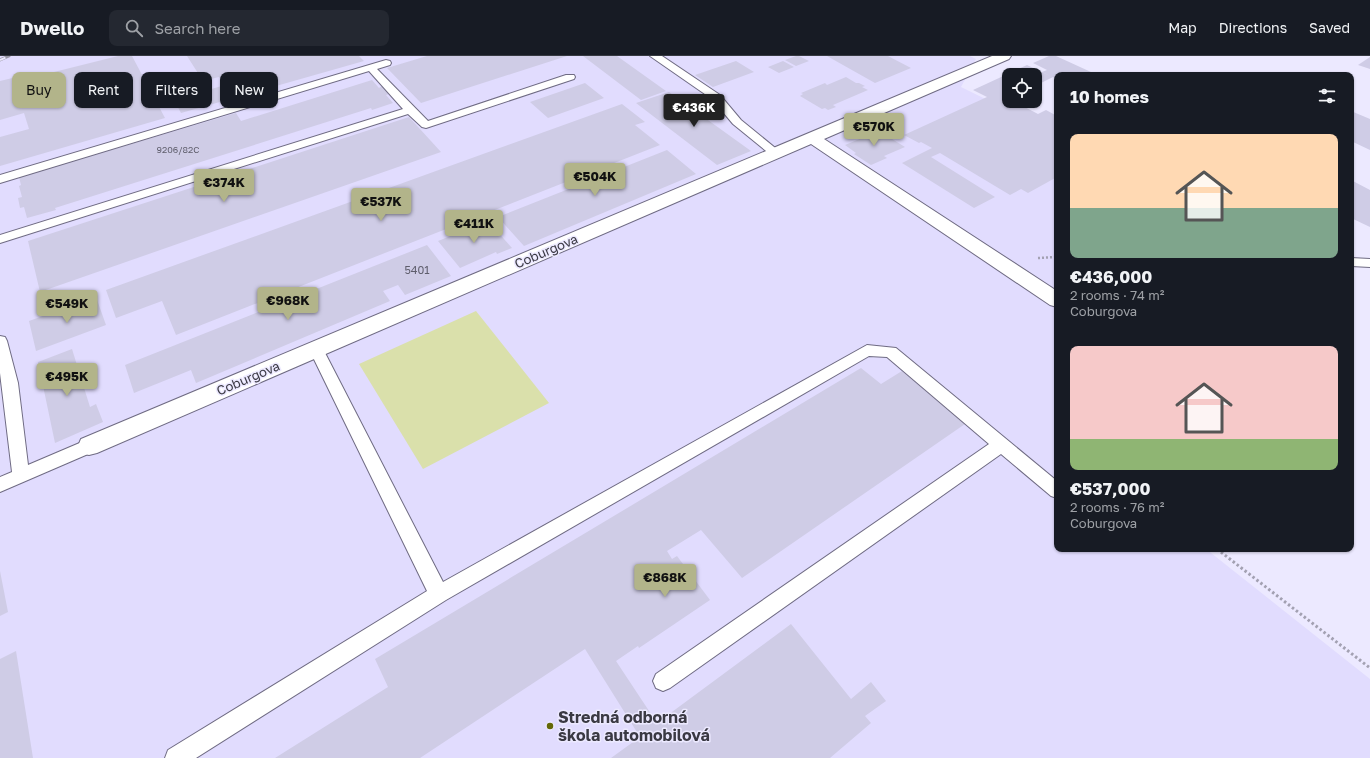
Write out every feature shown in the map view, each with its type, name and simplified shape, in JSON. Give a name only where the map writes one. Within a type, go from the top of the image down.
[{"type":"street","name":"Coburgova","points":[[89,446],[1004,56]]},
{"type":"street","points":[[812,138],[1054,298]]},
{"type":"lane","points":[[655,56],[716,96],[737,122],[775,153]]},
{"type":"lane","points":[[0,179],[386,62]]},
{"type":"lane","points":[[370,68],[426,125],[570,77]]},
{"type":"lane","points":[[0,239],[410,110]]},
{"type":"lane","points":[[1354,262],[1370,262]]},
{"type":"lane","points":[[0,341],[5,385],[21,476]]},
{"type":"lane","points":[[316,349],[439,594]]},
{"type":"lane","points":[[176,758],[439,594],[867,350],[891,352],[1054,488]]},
{"type":"lane","points":[[663,680],[1002,444]]},
{"type":"lane","points":[[0,485],[89,446]]},
{"type":"path","points":[[1220,552],[1370,668]]},
{"type":"shaded area","points":[[0,56],[970,56],[976,59],[961,87],[1054,133],[1054,552],[1210,552],[1370,679],[1370,758],[0,758]]},
{"type":"green space","points":[[476,311],[549,403],[423,469],[359,364]]},
{"type":"building","points":[[118,56],[132,56],[141,73],[141,108],[160,108],[165,118],[0,166],[0,137],[29,129],[24,113],[0,120],[0,81],[12,78],[12,108],[66,108],[66,72],[54,72]]},
{"type":"building","points":[[187,56],[359,56],[364,61],[278,85],[278,72],[220,72],[220,78],[219,77],[212,79],[212,72],[197,72]]},
{"type":"building","points":[[427,56],[567,56],[421,103],[387,68]]},
{"type":"building","points":[[583,56],[617,56],[666,91],[641,100]]},
{"type":"building","points":[[796,56],[809,61],[796,66],[785,60]]},
{"type":"building","points":[[827,56],[888,56],[911,68],[875,83]]},
{"type":"building","points":[[1049,56],[1056,56],[1091,72],[1054,72],[1054,78],[1042,82],[1042,72],[1050,76],[1042,72],[1047,70],[1033,63]]},
{"type":"building","points":[[1370,57],[1370,69],[1358,65]]},
{"type":"building","points":[[736,61],[754,72],[713,87],[695,75]]},
{"type":"building","points":[[783,61],[794,67],[779,73],[768,67]]},
{"type":"building","points":[[1027,65],[1033,68],[1021,68]]},
{"type":"building","points":[[846,77],[865,86],[862,87],[868,90],[833,105],[836,107],[828,110],[825,108],[822,109],[800,96],[803,94],[801,93],[825,83],[827,85]]},
{"type":"building","points":[[1002,77],[1002,108],[1026,108],[1038,114],[1046,110],[1054,114],[1054,179],[1028,193],[1021,189],[1010,195],[940,153],[931,157],[995,197],[974,208],[902,163],[932,148],[904,135],[987,97],[973,90]]},
{"type":"building","points":[[372,80],[379,88],[382,86],[389,94],[386,95],[393,103],[372,110],[371,108],[55,208],[56,210],[27,218],[24,207],[20,208],[18,198],[22,197],[19,186],[21,185],[19,177],[236,113],[241,121]]},
{"type":"building","points":[[585,83],[604,98],[548,118],[530,102]]},
{"type":"building","points":[[220,86],[220,102],[212,104],[212,89]]},
{"type":"building","points":[[669,92],[751,151],[717,165],[636,103]]},
{"type":"building","points":[[622,104],[645,122],[635,125],[660,145],[176,335],[162,301],[116,318],[106,290]]},
{"type":"building","points":[[178,108],[199,108],[181,113]]},
{"type":"building","points":[[1354,112],[1370,119],[1370,150],[1354,142]]},
{"type":"building","points":[[409,117],[441,152],[40,292],[28,241]]},
{"type":"building","points":[[879,131],[905,147],[884,156],[887,158],[871,165],[854,154],[856,153],[845,145]]},
{"type":"building","points":[[667,150],[696,174],[524,246],[498,217]]},
{"type":"building","points":[[1354,182],[1370,190],[1370,227],[1354,219]]},
{"type":"building","points":[[488,221],[512,248],[497,254],[496,252],[460,268],[438,241]]},
{"type":"building","points":[[427,245],[451,276],[405,295],[398,285],[383,291],[390,301],[196,383],[191,370],[134,393],[125,365]]},
{"type":"building","points":[[96,297],[106,325],[36,351],[29,321]]},
{"type":"building","points":[[72,349],[90,407],[96,404],[103,422],[55,443],[38,362]]},
{"type":"building","points":[[861,368],[881,384],[902,371],[965,424],[742,578],[701,530],[667,551],[672,559],[677,556],[710,600],[639,648],[638,646],[616,661],[657,723],[791,624],[851,699],[871,682],[886,701],[865,716],[871,723],[830,758],[611,758],[640,737],[585,649],[420,758],[275,758],[388,687],[375,659]]},
{"type":"building","points":[[0,571],[8,612],[0,616]]},
{"type":"building","points":[[16,651],[33,758],[0,758],[0,659]]},
{"type":"railway","points":[[0,60],[9,56]]},
{"type":"place","name":"Stredná odborná škola automobilová","points":[[550,726]]}]
